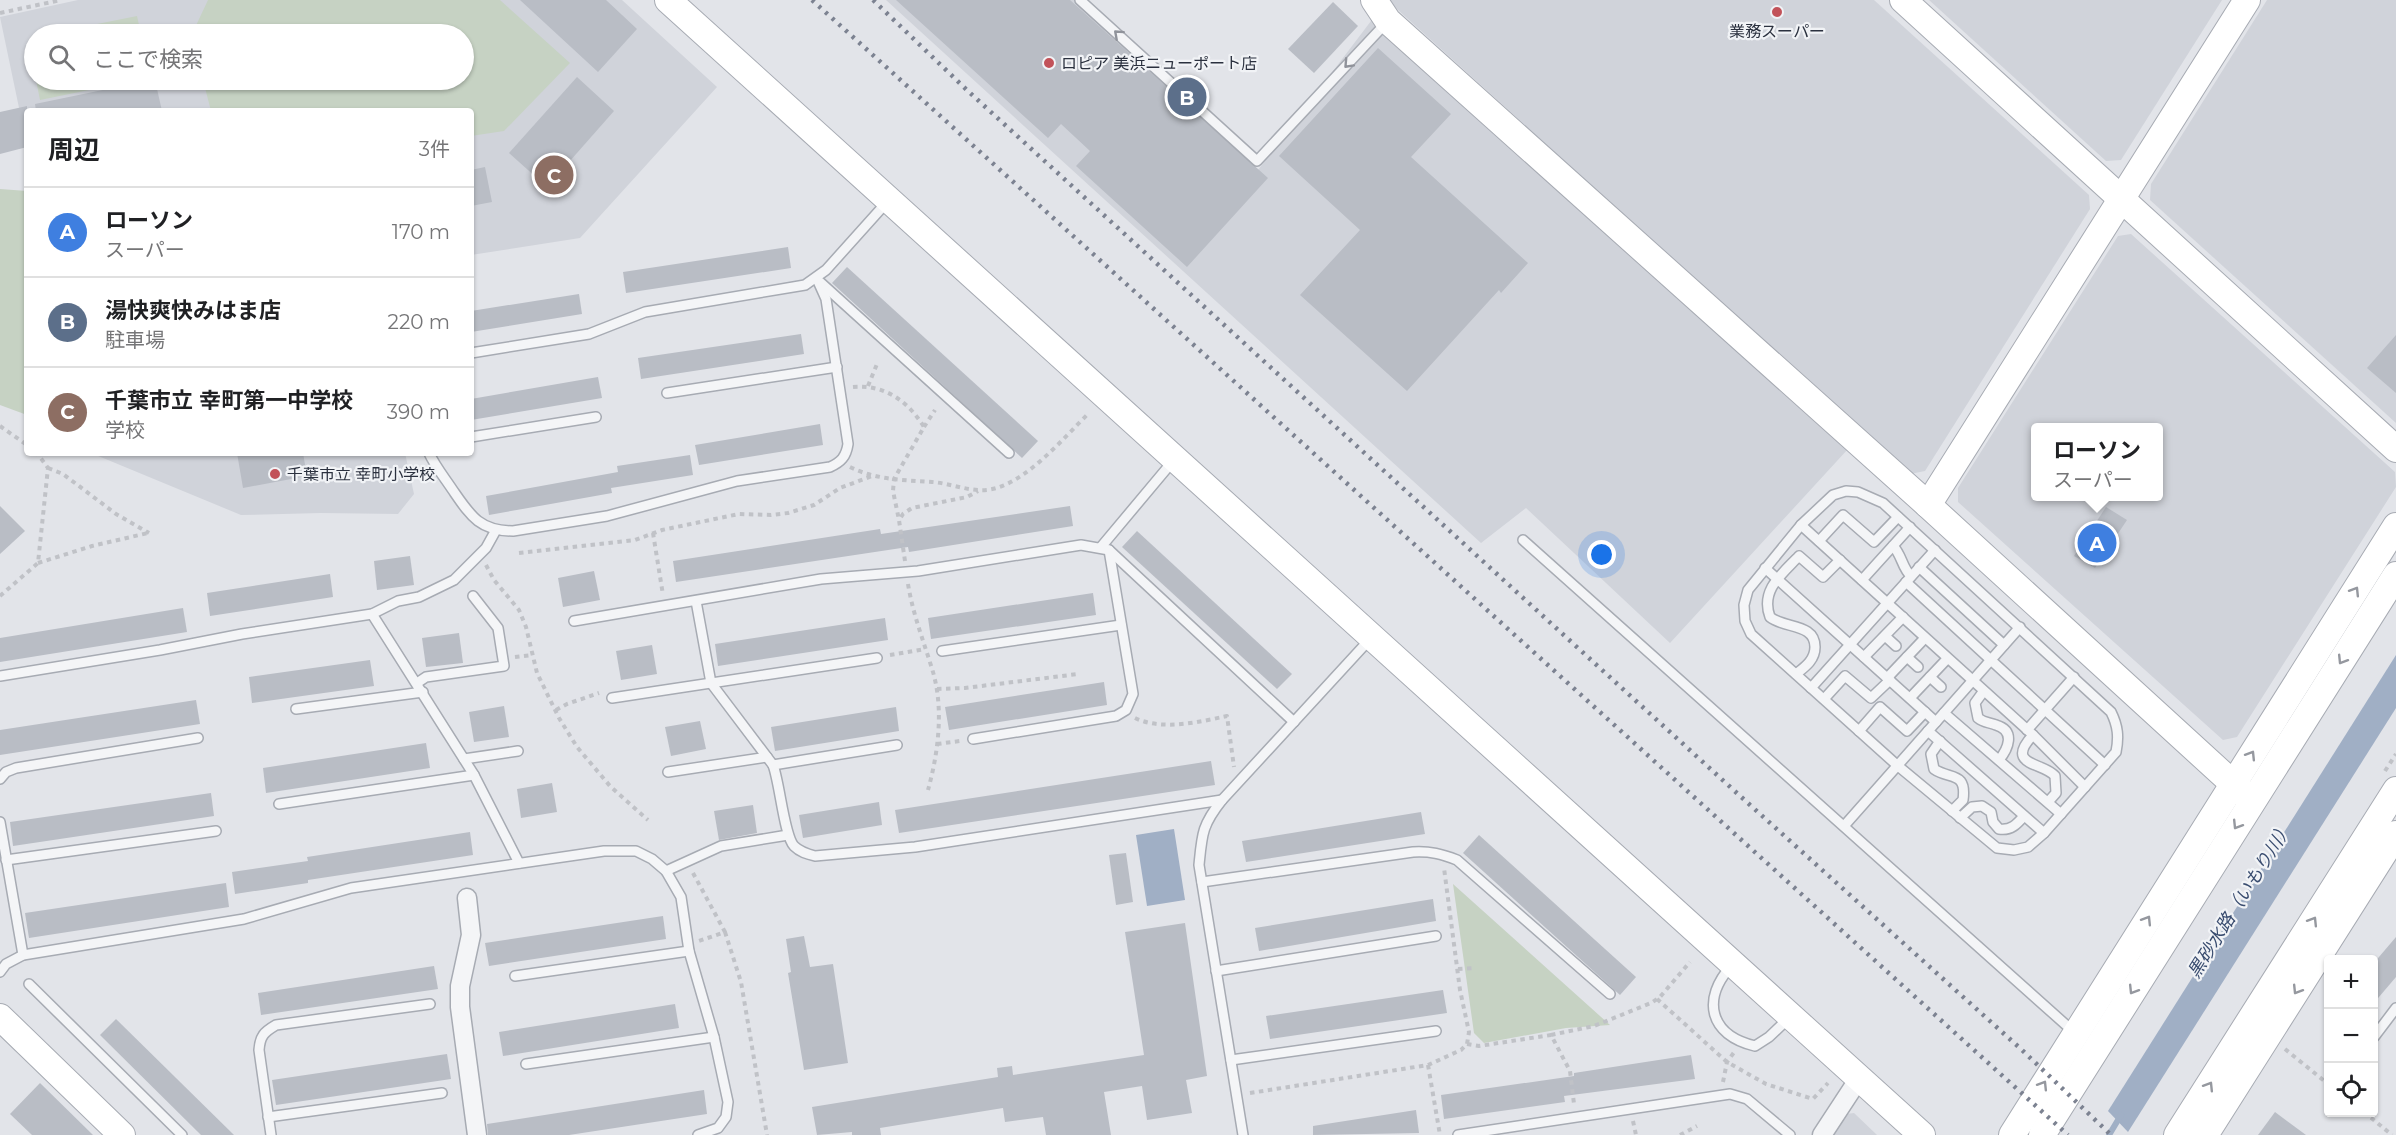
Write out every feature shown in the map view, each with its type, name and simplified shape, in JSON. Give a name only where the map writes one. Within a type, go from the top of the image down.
[{"type":"street","points":[[668,0],[1922,1135]]},
{"type":"street","points":[[1374,0],[1388,21],[1928,505],[2252,801]]},
{"type":"street","points":[[1903,0],[2396,449]]},
{"type":"street","points":[[1928,505],[2247,0]]},
{"type":"street","points":[[2042,1135],[2085,1042],[2233,784],[2396,526]]},
{"type":"street","points":[[2012,1135],[2085,1042],[2252,801],[2396,575]]},
{"type":"street","points":[[2177,1135],[2396,790]]},
{"type":"street","points":[[2205,1135],[2396,834]]},
{"type":"street","points":[[467,898],[471,936],[459,986],[477,1135]]},
{"type":"street","points":[[0,1017],[122,1135]]},
{"type":"street","points":[[1822,1135],[1860,1077]]},
{"type":"lane","points":[[1080,0],[1257,161],[1388,21]]},
{"type":"lane","points":[[474,353],[589,334],[645,312],[798,286],[817,279],[889,200]]},
{"type":"lane","points":[[431,456],[472,518],[496,530],[513,531],[607,516],[737,481],[830,467],[841,462],[848,444],[826,299],[817,279]]},
{"type":"lane","points":[[817,279],[1010,453]]},
{"type":"lane","points":[[667,393],[837,367]]},
{"type":"lane","points":[[474,437],[596,417]]},
{"type":"lane","points":[[973,739],[1116,716],[1126,710],[1133,694],[1105,548],[1174,459]]},
{"type":"lane","points":[[1846,491],[1872,497],[1910,527],[2111,712],[2117,724],[2116,752],[2044,834],[2028,847],[2014,850],[1997,848],[1898,766],[1751,634],[1745,621],[1744,605],[1748,590],[1801,525],[1833,495],[1846,491]]},
{"type":"lane","points":[[1820,541],[1843,515],[1874,542],[1898,517]]},
{"type":"lane","points":[[1801,525],[2030,733],[2085,788]]},
{"type":"lane","points":[[1862,580],[1910,527]]},
{"type":"lane","points":[[0,676],[372,614],[398,601],[419,597],[454,580],[486,548],[496,530]]},
{"type":"lane","points":[[1523,540],[2085,1042]]},
{"type":"lane","points":[[573,621],[821,579],[918,571],[1082,545],[1105,548],[1294,722]]},
{"type":"lane","points":[[1893,546],[1899,552],[1908,579],[2104,765]]},
{"type":"lane","points":[[1811,688],[1935,550]]},
{"type":"lane","points":[[1796,674],[1809,663],[1814,655],[1813,636],[1805,629],[1783,625],[1770,617],[1767,603],[1769,593],[1777,579],[1799,556],[1823,577],[1840,560]]},
{"type":"lane","points":[[1919,567],[2004,645]]},
{"type":"lane","points":[[1765,568],[1936,722]]},
{"type":"lane","points":[[417,683],[426,677],[504,666],[498,628],[473,596]]},
{"type":"lane","points":[[696,601],[711,683],[770,761],[778,780],[788,835],[792,844],[801,851],[815,856],[915,847],[1222,800]]},
{"type":"lane","points":[[372,614],[474,775],[519,863]]},
{"type":"lane","points":[[1864,657],[1903,617]]},
{"type":"lane","points":[[942,651],[1121,625]]},
{"type":"lane","points":[[1844,826],[2020,627]]},
{"type":"lane","points":[[1885,636],[1896,646]]},
{"type":"lane","points":[[1243,1135],[1199,865],[1203,828],[1222,800],[1372,638]]},
{"type":"lane","points":[[1824,699],[1845,676],[1871,698],[1925,638]]},
{"type":"lane","points":[[1907,657],[1918,667]]},
{"type":"lane","points":[[612,698],[877,658]]},
{"type":"lane","points":[[1910,698],[1947,659]]},
{"type":"lane","points":[[1930,677],[1941,687]]},
{"type":"lane","points":[[2048,802],[2056,793],[2055,776],[2045,768],[2031,765],[2024,757],[2024,747],[2045,710],[2074,677]]},
{"type":"lane","points":[[296,710],[423,692]]},
{"type":"lane","points":[[1983,692],[1975,703],[1978,718],[2002,727],[2008,737],[2007,750],[1999,760]]},
{"type":"lane","points":[[1859,731],[1880,707],[1906,730],[1925,712]]},
{"type":"lane","points":[[1944,713],[2061,814]]},
{"type":"lane","points":[[1928,731],[2044,834]]},
{"type":"lane","points":[[0,779],[6,772],[16,768],[198,738]]},
{"type":"lane","points":[[1940,741],[1931,753],[1934,769],[1958,778],[1964,788],[1964,800],[1956,814]]},
{"type":"lane","points":[[668,772],[897,745]]},
{"type":"lane","points":[[464,759],[518,751]]},
{"type":"lane","points":[[279,804],[474,775]]},
{"type":"lane","points":[[1956,814],[1972,807],[1982,806],[1991,812],[1996,826],[2003,830],[2016,826],[2024,816]]},
{"type":"lane","points":[[0,822],[23,955]]},
{"type":"lane","points":[[6,860],[216,831]]},
{"type":"lane","points":[[666,871],[721,846],[788,835]]},
{"type":"lane","points":[[2,965],[23,955],[244,919],[351,888],[519,863],[620,850],[636,851],[652,859],[666,871],[681,897],[689,951],[714,1037],[728,1102],[726,1117],[718,1128],[698,1135]]},
{"type":"lane","points":[[1202,882],[1413,852],[1430,851],[1446,855],[1457,860],[1610,994]]},
{"type":"lane","points":[[1216,971],[1436,936]]},
{"type":"lane","points":[[515,976],[689,951]]},
{"type":"lane","points":[[1733,964],[1715,989],[1713,998],[1716,1018],[1730,1035],[1741,1043],[1755,1046],[1769,1037],[1792,1016]]},
{"type":"lane","points":[[29,984],[182,1135]]},
{"type":"lane","points":[[271,1135],[259,1050],[260,1039],[265,1031],[276,1025],[430,1004]]},
{"type":"lane","points":[[2378,1030],[2396,1008]]},
{"type":"lane","points":[[1231,1060],[1436,1031]]},
{"type":"lane","points":[[526,1064],[714,1037]]},
{"type":"lane","points":[[268,1117],[442,1093]]},
{"type":"lane","points":[[1458,1135],[1725,1095],[1739,1095],[1747,1099],[1790,1135]]},
{"type":"path","points":[[0,13],[61,0]]},
{"type":"path","points":[[868,386],[877,364]]},
{"type":"path","points":[[840,389],[868,386],[895,396],[917,416],[924,427]]},
{"type":"path","points":[[906,565],[893,491],[894,479],[935,410]]},
{"type":"path","points":[[841,462],[872,476],[943,483],[978,490],[996,488],[1010,482],[1044,458],[1089,412]]},
{"type":"path","points":[[0,426],[24,443]]},
{"type":"path","points":[[0,596],[38,563],[92,546],[149,532],[116,514],[63,474],[48,468],[39,456]]},
{"type":"path","points":[[38,563],[48,468]]},
{"type":"path","points":[[519,553],[616,543],[739,514],[788,513],[814,505],[840,488],[872,476]]},
{"type":"path","points":[[899,520],[912,508],[967,497],[978,490]]},
{"type":"path","points":[[653,533],[665,606]]},
{"type":"path","points":[[479,555],[494,580],[519,610],[526,627],[537,673],[578,747],[599,774],[648,820]]},
{"type":"path","points":[[908,580],[912,606],[937,689],[937,744],[928,790]]},
{"type":"path","points":[[877,658],[925,649]]},
{"type":"path","points":[[937,689],[964,688],[1078,674]]},
{"type":"path","points":[[556,710],[601,693],[606,693],[612,698]]},
{"type":"path","points":[[1126,710],[1140,721],[1164,724],[1201,722],[1227,716],[1235,774]]},
{"type":"path","points":[[937,744],[973,739]]},
{"type":"path","points":[[690,867],[725,932],[741,982],[767,1135]]},
{"type":"path","points":[[697,942],[725,932]]},
{"type":"path","points":[[1467,1044],[1479,1046],[1594,1026],[1657,999],[1690,962]]},
{"type":"path","points":[[1458,969],[1474,968]]},
{"type":"path","points":[[1657,999],[1727,1062],[1766,1084],[1813,1099],[1828,1083]]},
{"type":"path","points":[[1551,1035],[1570,1071],[1574,1104]]},
{"type":"path","points":[[2268,1036],[2324,1081]]},
{"type":"path","points":[[1725,1095],[1723,1080],[1727,1062]]},
{"type":"path","points":[[1428,1065],[1440,1135]]},
{"type":"path","points":[[2369,1117],[2392,1135]]},
{"type":"path","points":[[1680,1135],[1697,1126]]},
{"type":"shaded area","points":[[78,0],[622,0],[717,87],[580,238],[474,255],[474,108],[24,108],[24,132],[0,17]]},
{"type":"shaded area","points":[[886,0],[1076,0],[1258,170],[1374,17],[1848,449],[1670,643],[1526,508],[1481,543]]},
{"type":"shaded area","points":[[1387,0],[1874,0],[2089,195],[2090,209],[1925,471],[1910,474]]},
{"type":"shaded area","points":[[1929,0],[2222,0],[2121,160],[2106,161]]},
{"type":"shaded area","points":[[2267,0],[2396,0],[2396,423],[2150,200],[2151,184]]},
{"type":"shaded area","points":[[2131,234],[2395,472],[2396,487],[2237,737],[2223,740],[1958,502],[1958,488],[2118,236]]},
{"type":"shaded area","name":"千葉市立 幸町小学校","points":[[98,456],[406,456],[414,494],[398,514],[241,515]]},
{"type":"shaded area","points":[[1854,1113],[1877,1135],[1832,1135],[1846,1114]]},
{"type":"green space","points":[[208,0],[500,0],[570,63],[504,131],[474,136],[474,108],[210,108],[206,90],[474,90],[474,24],[197,24]]},
{"type":"green space","points":[[137,16],[139,24],[97,24]]},
{"type":"green space","points":[[38,90],[89,90],[40,100]]},
{"type":"green space","points":[[0,189],[24,191],[24,414],[0,405]]},
{"type":"green space","points":[[1453,884],[1610,1025],[1566,1028],[1484,1043],[1474,1033]]},
{"type":"water","points":[[2396,655],[2396,708],[2128,1132],[2108,1111]]},
{"type":"water","points":[[1174,829],[1185,900],[1147,906],[1136,835]]},
{"type":"building","points":[[520,0],[606,0],[637,29],[598,72]]},
{"type":"building","points":[[896,0],[1070,0],[1268,178],[1187,267],[1076,166],[1090,151],[1061,124],[1048,138]]},
{"type":"building","points":[[1333,2],[1358,26],[1314,73],[1288,49]]},
{"type":"building","points":[[1378,48],[1451,114],[1411,157],[1528,263],[1501,293],[1499,290],[1407,391],[1300,295],[1360,230],[1279,156]]},
{"type":"building","points":[[577,77],[614,111],[547,187],[509,153]]},
{"type":"building","points":[[103,90],[157,90],[161,108],[36,108],[35,104]]},
{"type":"building","points":[[27,106],[24,108],[24,148],[0,154],[0,112]]},
{"type":"building","points":[[485,167],[492,202],[474,205],[474,169]]},
{"type":"building","points":[[788,247],[791,268],[626,293],[623,272]]},
{"type":"building","points":[[847,267],[1038,441],[1022,458],[832,283]]},
{"type":"building","points":[[579,294],[582,314],[474,332],[474,311]]},
{"type":"building","points":[[801,334],[804,354],[641,379],[638,358]]},
{"type":"building","points":[[2396,335],[2396,393],[2367,368]]},
{"type":"building","points":[[598,377],[602,398],[474,419],[474,398]]},
{"type":"building","points":[[820,424],[823,445],[699,465],[695,445]]},
{"type":"building","points":[[690,455],[693,475],[611,488],[612,493],[489,515],[486,496],[618,472],[617,466]]},
{"type":"building","points":[[238,456],[304,456],[307,476],[243,488]]},
{"type":"building","points":[[0,506],[25,531],[0,554]]},
{"type":"building","points":[[1070,506],[1073,526],[909,552],[908,547],[676,582],[673,561],[880,529],[881,534]]},
{"type":"building","points":[[2106,507],[2127,520],[2095,568],[2074,556]]},
{"type":"building","points":[[1137,531],[1292,674],[1277,689],[1122,547]]},
{"type":"building","points":[[410,556],[414,585],[377,590],[374,561]]},
{"type":"building","points":[[594,571],[600,600],[563,607],[558,578]]},
{"type":"building","points":[[330,574],[333,597],[210,616],[207,593]]},
{"type":"building","points":[[1093,593],[1096,615],[931,639],[928,618]]},
{"type":"building","points":[[183,608],[187,632],[0,662],[0,638]]},
{"type":"building","points":[[885,618],[888,640],[718,666],[715,644]]},
{"type":"building","points":[[459,633],[463,663],[426,667],[422,638]]},
{"type":"building","points":[[652,645],[657,674],[621,680],[616,651]]},
{"type":"building","points":[[370,660],[374,686],[252,703],[249,677]]},
{"type":"building","points":[[1104,682],[1107,705],[949,730],[945,707]]},
{"type":"building","points":[[196,700],[200,724],[0,755],[0,730]]},
{"type":"building","points":[[504,706],[509,737],[474,742],[469,712]]},
{"type":"building","points":[[896,707],[899,731],[775,751],[771,727]]},
{"type":"building","points":[[700,721],[706,749],[671,756],[665,727]]},
{"type":"building","points":[[426,743],[430,768],[266,793],[263,768]]},
{"type":"building","points":[[1211,761],[1215,785],[899,833],[895,810]]},
{"type":"building","points":[[552,783],[557,812],[521,818],[517,789]]},
{"type":"building","points":[[211,793],[214,816],[13,846],[10,822]]},
{"type":"building","points":[[879,802],[882,825],[803,838],[799,815]]},
{"type":"building","points":[[753,805],[757,833],[719,840],[714,811]]},
{"type":"building","points":[[1421,812],[1425,834],[1246,862],[1242,841]]},
{"type":"building","points":[[470,832],[473,855],[308,880],[308,883],[235,894],[232,872],[308,861],[307,857]]},
{"type":"building","points":[[1479,835],[1636,977],[1620,995],[1463,853]]},
{"type":"building","points":[[1126,853],[1133,902],[1116,905],[1109,855]]},
{"type":"building","points":[[226,883],[229,907],[29,938],[25,913]]},
{"type":"building","points":[[1433,899],[1436,921],[1259,951],[1255,928]]},
{"type":"building","points":[[663,916],[666,939],[489,966],[485,943]]},
{"type":"building","points":[[1185,923],[1207,1076],[1186,1080],[1192,1113],[1147,1120],[1142,1086],[1104,1092],[1111,1135],[1046,1135],[1043,1117],[1005,1122],[1003,1108],[880,1128],[881,1135],[852,1135],[852,1132],[817,1135],[812,1107],[998,1077],[997,1068],[1012,1066],[1013,1075],[1144,1055],[1125,932]]},
{"type":"building","points":[[804,936],[810,967],[833,964],[848,1063],[804,1070],[788,973],[791,972],[786,939]]},
{"type":"building","points":[[2396,937],[2396,977],[2378,998],[2378,958]]},
{"type":"building","points":[[434,966],[438,989],[261,1015],[258,993]]},
{"type":"building","points":[[1443,990],[1447,1013],[1270,1039],[1266,1016]]},
{"type":"building","points":[[675,1004],[679,1028],[503,1056],[499,1032]]},
{"type":"building","points":[[116,1019],[234,1135],[201,1135],[100,1035]]},
{"type":"building","points":[[447,1054],[451,1079],[276,1105],[272,1080]]},
{"type":"building","points":[[1691,1055],[1695,1079],[1564,1096],[1565,1102],[1444,1119],[1441,1095],[1574,1076],[1574,1073]]},
{"type":"building","points":[[40,1083],[93,1135],[32,1135],[10,1114]]},
{"type":"building","points":[[704,1090],[707,1114],[569,1135],[488,1135],[487,1124]]},
{"type":"building","points":[[1416,1110],[1419,1133],[1313,1135],[1313,1126]]},
{"type":"building","points":[[2275,1112],[2306,1135],[2258,1135]]},
{"type":"waterway","name":"黒砂水路（いもり川）","points":[[2109,1135],[2121,1115]]},
{"type":"railway","points":[[812,0],[2068,1135]]},
{"type":"railway","points":[[873,0],[969,92],[1739,795],[2022,1050],[2111,1135]]},
{"type":"place","name":"業務スーパー","points":[[1777,12]]},
{"type":"place","name":"ロピア 美浜ニューポート店","points":[[1049,63]]},
{"type":"place","name":"湯快爽快みはま店","points":[[1187,97]]},
{"type":"place","name":"千葉市立 幸町第一中学校","points":[[554,175]]},
{"type":"place","name":"千葉市立 幸町小学校","points":[[275,474]]},
{"type":"place","name":"ローソン","points":[[2097,543]]}]
